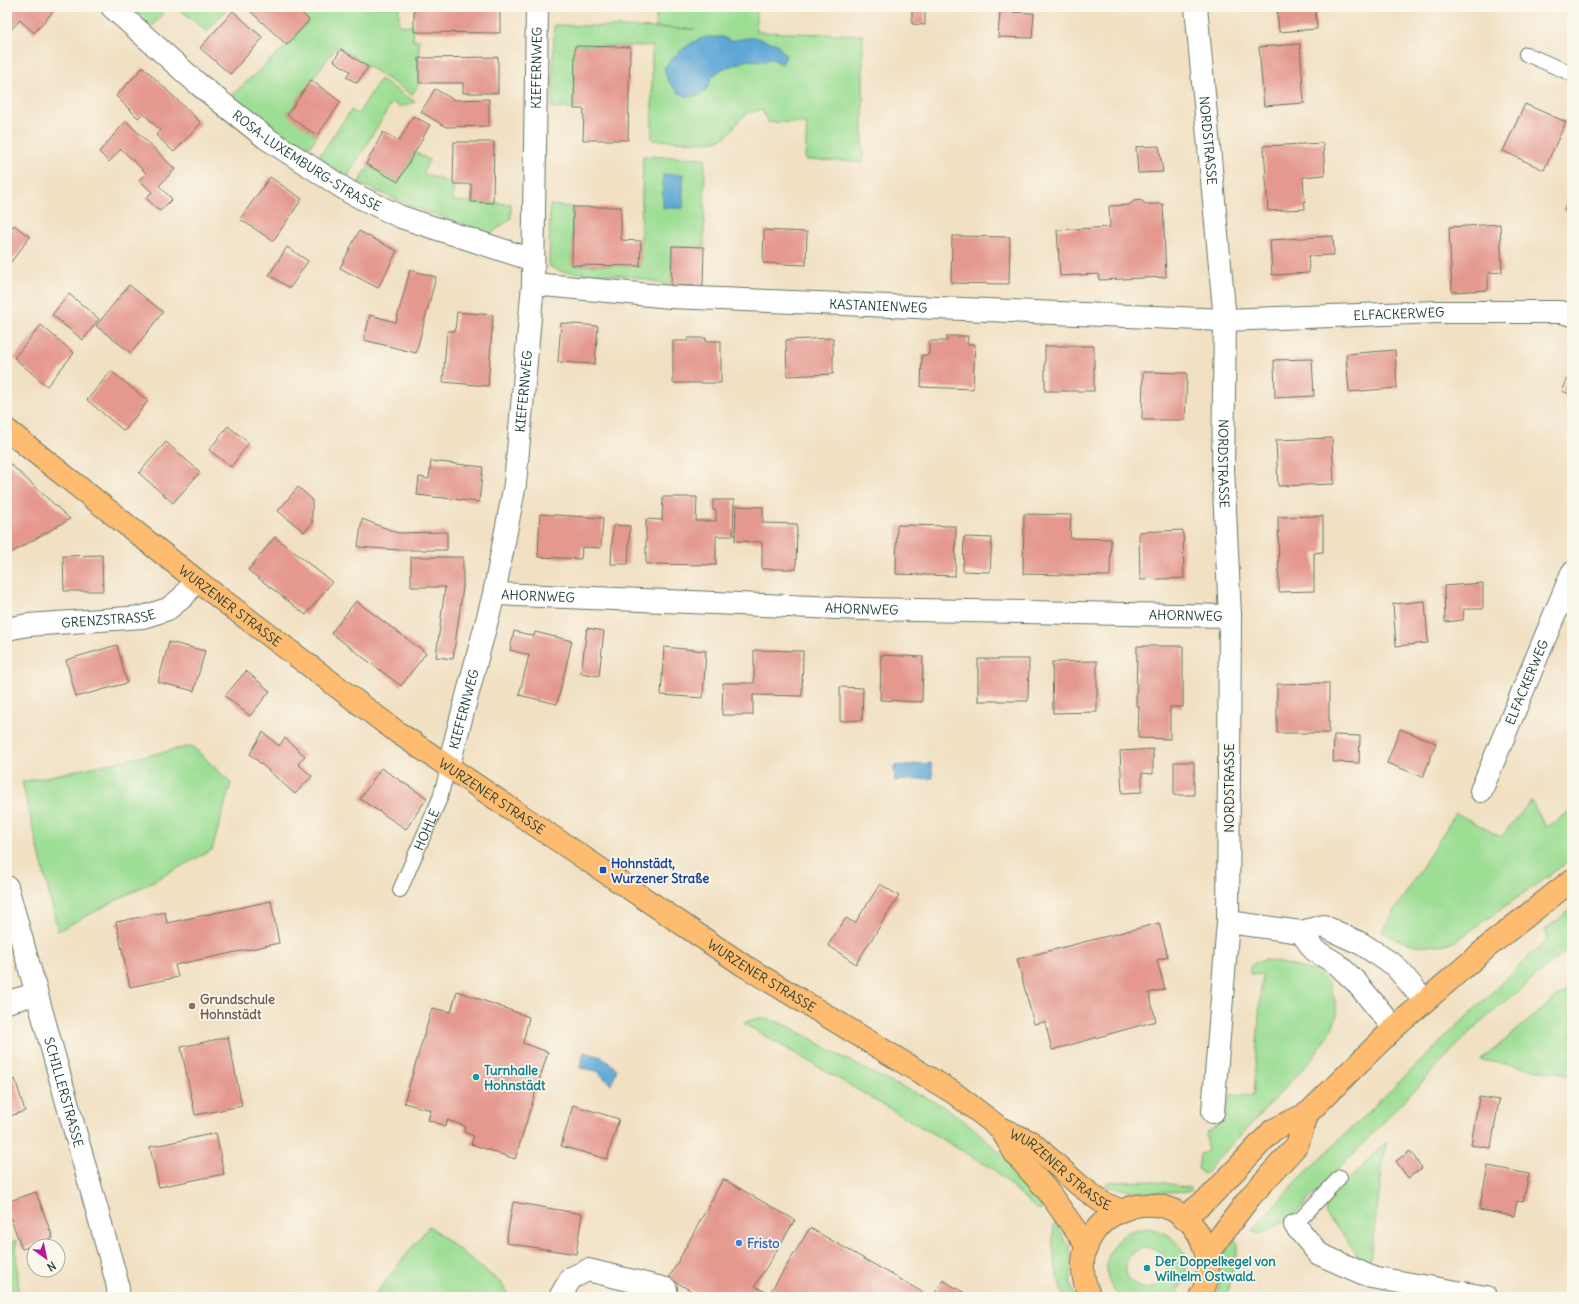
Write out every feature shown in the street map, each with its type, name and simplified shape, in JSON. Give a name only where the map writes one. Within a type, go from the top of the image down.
[{"type":"main road","name":"WURZENER STRASSE","points":[[7,430],[196,580],[376,717],[448,768],[545,830],[743,965],[954,1093],[1000,1128],[1031,1142],[1079,1185],[1103,1203],[1120,1210]]},
{"type":"main road","points":[[1183,1218],[1210,1197],[1273,1130],[1308,1113],[1394,1028],[1491,944],[1572,880]]},
{"type":"main road","points":[[1207,1254],[1250,1197],[1297,1145],[1308,1113]]},
{"type":"main road","name":"WURZENER STRASSE","points":[[1000,1128],[1016,1155],[1047,1190],[1087,1246]]},
{"type":"main road","name":"WURZENER STRASSE","points":[[1090,1297],[1084,1278],[1083,1267],[1087,1246],[1098,1227],[1104,1220],[1120,1210],[1139,1205],[1148,1205],[1167,1209],[1183,1218],[1196,1231],[1207,1254],[1207,1279],[1200,1297]]},
{"type":"street","name":"ROSA-LUXEMBURG-STRASSE","points":[[112,7],[197,83],[266,138],[351,194],[401,217],[533,260]]},
{"type":"street","name":"KIEFERNWEG","points":[[448,768],[494,594],[515,484],[533,284],[537,7]]},
{"type":"street","name":"NORDSTRASSE","points":[[1196,7],[1225,320],[1223,468],[1230,616],[1228,922],[1213,1112]]},
{"type":"street","name":"KASTANIENWEG","points":[[533,284],[671,297],[1225,320]]},
{"type":"street","name":"ELFACKERWEG","points":[[1225,320],[1438,312],[1561,312],[1572,315]]},
{"type":"street","name":"ELFACKERWEG","points":[[1481,791],[1572,573]]},
{"type":"street","name":"GRENZSTRASSE","points":[[7,629],[28,625],[143,617],[168,609],[183,598],[196,580]]},
{"type":"street","name":"AHORNWEG","points":[[494,594],[862,609],[1230,616]]},
{"type":"street","name":"SCHILLERSTRASSE","points":[[7,887],[117,1282],[119,1297]]},
{"type":"street","points":[[1228,922],[1301,932],[1322,926],[1362,944],[1395,966],[1425,1001]]},
{"type":"street","points":[[1301,932],[1314,950],[1337,964],[1356,982],[1394,1028]]},
{"type":"street","points":[[7,1002],[36,994]]},
{"type":"street","points":[[1295,1225],[1319,1254],[1371,1277],[1486,1297]]},
{"type":"street","points":[[560,1297],[571,1278],[588,1270],[666,1289]]},
{"type":"lane","points":[[1526,54],[1572,74]]},
{"type":"lane","name":"HOHLE","points":[[400,890],[440,798],[448,768]]},
{"type":"lane","points":[[1295,1225],[1340,1178]]},
{"type":"green space","points":[[128,7],[168,7],[152,27]]},
{"type":"green space","points":[[177,7],[228,7],[207,32]]},
{"type":"green space","points":[[295,7],[399,7],[399,25],[414,26],[413,40],[419,40],[419,83],[412,95],[337,46],[287,114],[317,136],[307,151],[279,133],[232,95],[287,45],[309,21]]},
{"type":"green space","points":[[656,7],[756,7],[756,32],[863,35],[863,162],[805,160],[807,123],[768,122],[762,110],[745,115],[729,133],[718,140],[696,142],[652,140],[652,46],[575,46],[574,109],[552,108],[554,25],[656,28]]},
{"type":"green space","points":[[380,79],[415,102],[400,107],[392,102],[347,177],[318,158],[351,110],[358,114]]},
{"type":"green space","points":[[415,152],[429,160],[423,173],[453,184],[453,201],[511,204],[511,218],[491,234],[414,207],[358,183],[369,166],[398,182]]},
{"type":"green space","points":[[643,156],[705,158],[704,247],[672,246],[671,286],[630,276],[562,272],[549,266],[550,205],[573,207],[572,265],[640,266]]},
{"type":"green space","points":[[192,746],[231,783],[212,850],[58,931],[22,782]]},
{"type":"green space","points":[[1531,801],[1546,827],[1572,810],[1572,859],[1456,941],[1437,945],[1418,945],[1399,940],[1382,931],[1456,813],[1501,837]]},
{"type":"green space","points":[[1572,908],[1572,946],[1474,1028],[1293,1216],[1260,1234],[1251,1231],[1297,1181],[1548,938],[1545,930]]},
{"type":"green space","points":[[1267,960],[1318,972],[1329,984],[1335,1000],[1337,1016],[1329,1035],[1312,1059],[1204,1174],[1198,1170],[1200,1154],[1207,1151],[1206,1133],[1222,1122],[1231,1095],[1253,1096],[1262,975],[1250,974],[1250,967],[1256,962]]},
{"type":"green space","points":[[1572,985],[1572,1075],[1481,1060]]},
{"type":"green space","points":[[758,1018],[790,1027],[840,1056],[886,1080],[928,1098],[952,1112],[991,1144],[1047,1206],[1042,1209],[1036,1209],[993,1169],[743,1023]]},
{"type":"green space","points":[[1386,1142],[1369,1269],[1325,1213],[1328,1201]]},
{"type":"green space","points":[[1155,1181],[1190,1188],[1191,1191],[1148,1192],[1105,1186],[1107,1182]]},
{"type":"green space","points":[[1056,1220],[1065,1242],[1070,1247],[1071,1285],[1075,1297],[1064,1297],[1059,1280],[1053,1248]]},
{"type":"green space","points":[[429,1226],[501,1283],[509,1297],[373,1297]]},
{"type":"green space","points":[[1143,1228],[1157,1230],[1168,1235],[1177,1242],[1183,1251],[1186,1262],[1186,1273],[1182,1285],[1174,1297],[1120,1297],[1110,1284],[1107,1268],[1110,1251],[1114,1244],[1125,1234]],"holes":[[[1145,1247],[1156,1250],[1163,1256],[1166,1263],[1166,1272],[1163,1280],[1157,1286],[1149,1289],[1139,1287],[1128,1277],[1126,1272],[1127,1262],[1135,1251]]]},
{"type":"green space","points":[[1235,1237],[1238,1244],[1237,1251],[1226,1297],[1215,1297],[1225,1252]]},
{"type":"green space","points":[[16,1240],[19,1297],[7,1297],[7,1245]]},
{"type":"water","points":[[707,37],[723,37],[730,41],[754,37],[777,44],[786,56],[782,64],[770,58],[764,61],[747,60],[722,69],[711,78],[709,86],[700,95],[688,97],[678,92],[668,81],[664,68],[688,45]]},
{"type":"water","points":[[683,174],[683,208],[663,208],[663,175]]},
{"type":"water","points":[[931,763],[933,778],[895,781],[894,766]]},
{"type":"water","points":[[584,1052],[602,1057],[617,1069],[611,1085],[597,1071],[580,1068]]},
{"type":"building","points":[[7,7],[57,7],[34,33],[20,20],[7,34]]},
{"type":"building","points":[[254,7],[271,7],[275,11],[279,7],[295,7],[309,20],[287,45],[250,11]]},
{"type":"building","points":[[414,7],[500,7],[500,33],[414,32]]},
{"type":"building","points":[[912,7],[925,7],[925,25],[912,24]]},
{"type":"building","points":[[1247,7],[1276,7],[1276,8],[1247,10]]},
{"type":"building","points":[[1277,7],[1315,7],[1317,29],[1279,32]]},
{"type":"building","points":[[233,11],[263,38],[230,74],[200,48]]},
{"type":"building","points":[[1000,12],[1034,13],[1032,38],[998,37]]},
{"type":"building","points":[[1300,44],[1304,103],[1264,106],[1259,47]]},
{"type":"building","points":[[575,46],[630,47],[628,140],[583,140],[584,109],[574,109]]},
{"type":"building","points":[[341,49],[368,67],[357,83],[346,77],[350,71],[334,61]]},
{"type":"building","points":[[498,57],[498,93],[463,93],[463,83],[419,83],[419,58]]},
{"type":"building","points":[[143,67],[201,123],[174,152],[156,135],[160,130],[143,113],[138,118],[116,96]]},
{"type":"building","points":[[311,80],[341,102],[317,136],[287,115]]},
{"type":"building","points":[[435,89],[454,100],[489,99],[489,126],[446,127],[421,112]]},
{"type":"building","points":[[1525,104],[1566,122],[1544,170],[1503,151]]},
{"type":"building","points":[[413,116],[430,125],[398,182],[366,164],[383,132],[399,141]]},
{"type":"building","points":[[126,121],[175,169],[159,186],[172,199],[160,211],[146,198],[152,192],[139,180],[146,173],[121,149],[109,162],[99,152]]},
{"type":"building","points":[[454,142],[494,142],[493,203],[471,202],[471,184],[453,184]]},
{"type":"building","points":[[1323,143],[1325,175],[1303,177],[1305,209],[1268,211],[1264,146]]},
{"type":"building","points":[[1159,146],[1163,172],[1138,173],[1136,147]]},
{"type":"building","points":[[270,177],[302,199],[273,241],[240,219]]},
{"type":"building","points":[[1572,192],[1572,213],[1564,210]]},
{"type":"building","points":[[1141,200],[1145,204],[1163,204],[1166,277],[1099,280],[1099,274],[1060,276],[1057,230],[1110,227],[1109,206],[1129,205],[1134,201]]},
{"type":"building","points":[[573,207],[621,207],[621,240],[641,241],[640,266],[572,265]]},
{"type":"building","points":[[1500,224],[1502,272],[1488,273],[1488,290],[1452,292],[1449,227]]},
{"type":"building","points":[[14,225],[30,237],[7,267],[7,234]]},
{"type":"building","points":[[764,230],[807,232],[806,265],[763,263]]},
{"type":"building","points":[[359,231],[397,251],[378,288],[340,268]]},
{"type":"building","points":[[952,236],[1010,237],[1009,284],[951,283]]},
{"type":"building","points":[[1333,236],[1334,255],[1308,256],[1309,273],[1272,275],[1270,240]]},
{"type":"building","points":[[672,246],[704,247],[703,286],[671,286]]},
{"type":"building","points":[[287,247],[308,261],[290,288],[269,275]]},
{"type":"building","points":[[410,270],[436,277],[416,353],[364,340],[370,315],[396,322]]},
{"type":"building","points":[[129,285],[163,312],[131,353],[96,326]]},
{"type":"building","points":[[69,294],[99,319],[83,340],[52,315]]},
{"type":"building","points":[[457,312],[493,315],[488,386],[443,382],[447,331],[455,331]]},
{"type":"building","points":[[561,323],[598,326],[595,364],[558,362]]},
{"type":"building","points":[[41,325],[74,353],[47,386],[14,358]]},
{"type":"building","points":[[947,336],[968,336],[967,344],[975,344],[973,389],[921,387],[922,355],[929,355],[929,341],[947,341]]},
{"type":"building","points":[[688,338],[706,338],[705,341],[721,341],[721,383],[673,383],[673,341],[688,341]]},
{"type":"building","points":[[833,338],[833,374],[787,376],[786,340]]},
{"type":"building","points":[[1045,346],[1094,346],[1094,391],[1045,391]]},
{"type":"building","points":[[1395,350],[1397,388],[1349,392],[1346,354]]},
{"type":"building","points":[[1312,359],[1314,396],[1275,398],[1274,360]]},
{"type":"building","points":[[1572,370],[1572,395],[1562,391]]},
{"type":"building","points":[[111,371],[148,401],[124,431],[87,400]]},
{"type":"building","points":[[1143,372],[1187,373],[1185,420],[1142,420]]},
{"type":"building","points":[[228,426],[249,443],[231,467],[209,450]]},
{"type":"building","points":[[1332,438],[1334,484],[1278,486],[1276,440]]},
{"type":"building","points":[[166,442],[200,472],[173,503],[139,473]]},
{"type":"building","points":[[7,461],[70,519],[7,555]]},
{"type":"building","points":[[431,461],[483,467],[479,502],[417,495],[419,477],[429,479]]},
{"type":"building","points":[[298,487],[312,499],[312,524],[304,532],[278,511]]},
{"type":"building","points":[[663,497],[697,497],[696,521],[716,521],[716,510],[713,510],[713,500],[734,500],[733,536],[716,536],[716,565],[646,564],[646,519],[662,520]]},
{"type":"building","points":[[736,506],[763,507],[763,523],[797,524],[796,569],[762,569],[762,542],[735,541]]},
{"type":"building","points":[[540,514],[603,518],[601,548],[582,547],[581,559],[538,557]]},
{"type":"building","points":[[1024,514],[1071,515],[1070,538],[1111,539],[1110,576],[1023,574]]},
{"type":"building","points":[[1323,516],[1323,552],[1314,553],[1314,591],[1279,592],[1278,517]]},
{"type":"building","points":[[362,519],[398,533],[447,532],[447,550],[399,550],[358,547]]},
{"type":"building","points":[[613,525],[630,526],[628,564],[611,564]]},
{"type":"building","points":[[897,525],[956,526],[955,576],[896,574]]},
{"type":"building","points":[[1183,530],[1184,578],[1140,580],[1139,532]]},
{"type":"building","points":[[275,537],[332,582],[306,615],[248,570]]},
{"type":"building","points":[[964,537],[992,538],[990,572],[963,571]]},
{"type":"building","points":[[102,555],[103,591],[64,591],[63,556]]},
{"type":"building","points":[[411,557],[463,557],[463,587],[453,659],[436,657],[445,587],[411,587]]},
{"type":"building","points":[[1483,583],[1483,609],[1464,609],[1463,620],[1445,622],[1444,586]]},
{"type":"building","points":[[356,601],[426,653],[401,686],[331,633]]},
{"type":"building","points":[[1425,601],[1428,643],[1396,646],[1393,604]]},
{"type":"building","points":[[587,628],[604,631],[599,676],[581,673]]},
{"type":"building","points":[[514,631],[534,636],[535,632],[572,641],[557,704],[519,695],[529,655],[510,650]]},
{"type":"building","points":[[169,642],[205,651],[194,691],[158,682]]},
{"type":"building","points":[[117,645],[127,683],[76,697],[66,660]]},
{"type":"building","points":[[1137,646],[1183,646],[1183,707],[1170,707],[1170,739],[1138,738],[1139,706],[1136,706]]},
{"type":"building","points":[[664,647],[706,651],[703,698],[661,695]]},
{"type":"building","points":[[754,650],[803,651],[802,696],[753,695],[753,715],[722,715],[723,683],[754,683]]},
{"type":"building","points":[[881,655],[923,657],[922,702],[880,700]]},
{"type":"building","points":[[978,659],[1029,659],[1028,701],[978,701]]},
{"type":"building","points":[[1097,661],[1097,712],[1053,713],[1052,662]]},
{"type":"building","points":[[246,671],[270,691],[250,716],[225,696]]},
{"type":"building","points":[[1329,683],[1329,733],[1277,733],[1277,684]]},
{"type":"building","points":[[840,687],[863,688],[862,720],[840,721]]},
{"type":"building","points":[[1400,729],[1436,743],[1423,777],[1387,763]]},
{"type":"building","points":[[263,732],[279,746],[285,738],[305,756],[298,764],[312,776],[295,794],[250,754]]},
{"type":"building","points":[[1334,735],[1360,736],[1359,763],[1333,762]]},
{"type":"building","points":[[1153,749],[1153,774],[1142,773],[1142,792],[1122,793],[1120,751]]},
{"type":"building","points":[[1174,762],[1194,762],[1194,795],[1174,795]]},
{"type":"building","points":[[381,768],[427,798],[406,829],[360,799]]},
{"type":"building","points":[[880,884],[899,896],[856,964],[828,945],[846,918],[855,923]]},
{"type":"building","points":[[271,901],[279,943],[175,965],[178,977],[130,987],[116,922],[165,912],[167,923]]},
{"type":"building","points":[[1159,923],[1168,957],[1157,960],[1165,989],[1149,993],[1156,1021],[1052,1050],[1045,1022],[1034,1024],[1017,959]]},
{"type":"building","name":"Turnhalle Hohnstädt","points":[[457,991],[529,1017],[523,1043],[548,1052],[515,1159],[471,1144],[474,1136],[464,1132],[465,1126],[447,1120],[446,1126],[428,1120],[431,1110],[404,1103],[432,1008],[451,1012]]},
{"type":"building","points":[[228,1037],[242,1106],[195,1115],[181,1047]]},
{"type":"building","points":[[15,1079],[25,1111],[7,1117],[7,1081]]},
{"type":"building","points":[[1479,1097],[1499,1100],[1491,1148],[1471,1145]]},
{"type":"building","points":[[573,1105],[619,1119],[607,1159],[561,1146]]},
{"type":"building","points":[[216,1133],[224,1174],[159,1187],[150,1147]]},
{"type":"building","points":[[1410,1151],[1422,1168],[1408,1178],[1396,1161]]},
{"type":"building","points":[[1488,1166],[1529,1174],[1523,1202],[1517,1201],[1514,1216],[1479,1210]]},
{"type":"building","points":[[723,1179],[795,1220],[755,1286],[769,1294],[810,1228],[931,1297],[702,1297],[669,1278]]},
{"type":"building","points":[[36,1192],[53,1238],[26,1238],[26,1248],[22,1249],[7,1208],[7,1202]]},
{"type":"building","points":[[513,1202],[582,1214],[576,1254],[506,1243]]},
{"type":"building","points":[[943,1280],[971,1297],[933,1297]]},
{"type":"building","points":[[571,1293],[592,1296],[592,1297],[570,1297]]},
{"type":"place","name":"Hohnstädt, Wurzener Straße","points":[[603,870]]},
{"type":"place","name":"Grundschule Hohnstädt","points":[[192,1006]]},
{"type":"place","name":"Turnhalle Hohnstädt","points":[[476,1077]]},
{"type":"place","name":"Fristo","points":[[739,1243]]},
{"type":"place","name":"Der Doppelkegel von Wilhelm Ostwald.","points":[[1147,1268]]}]
